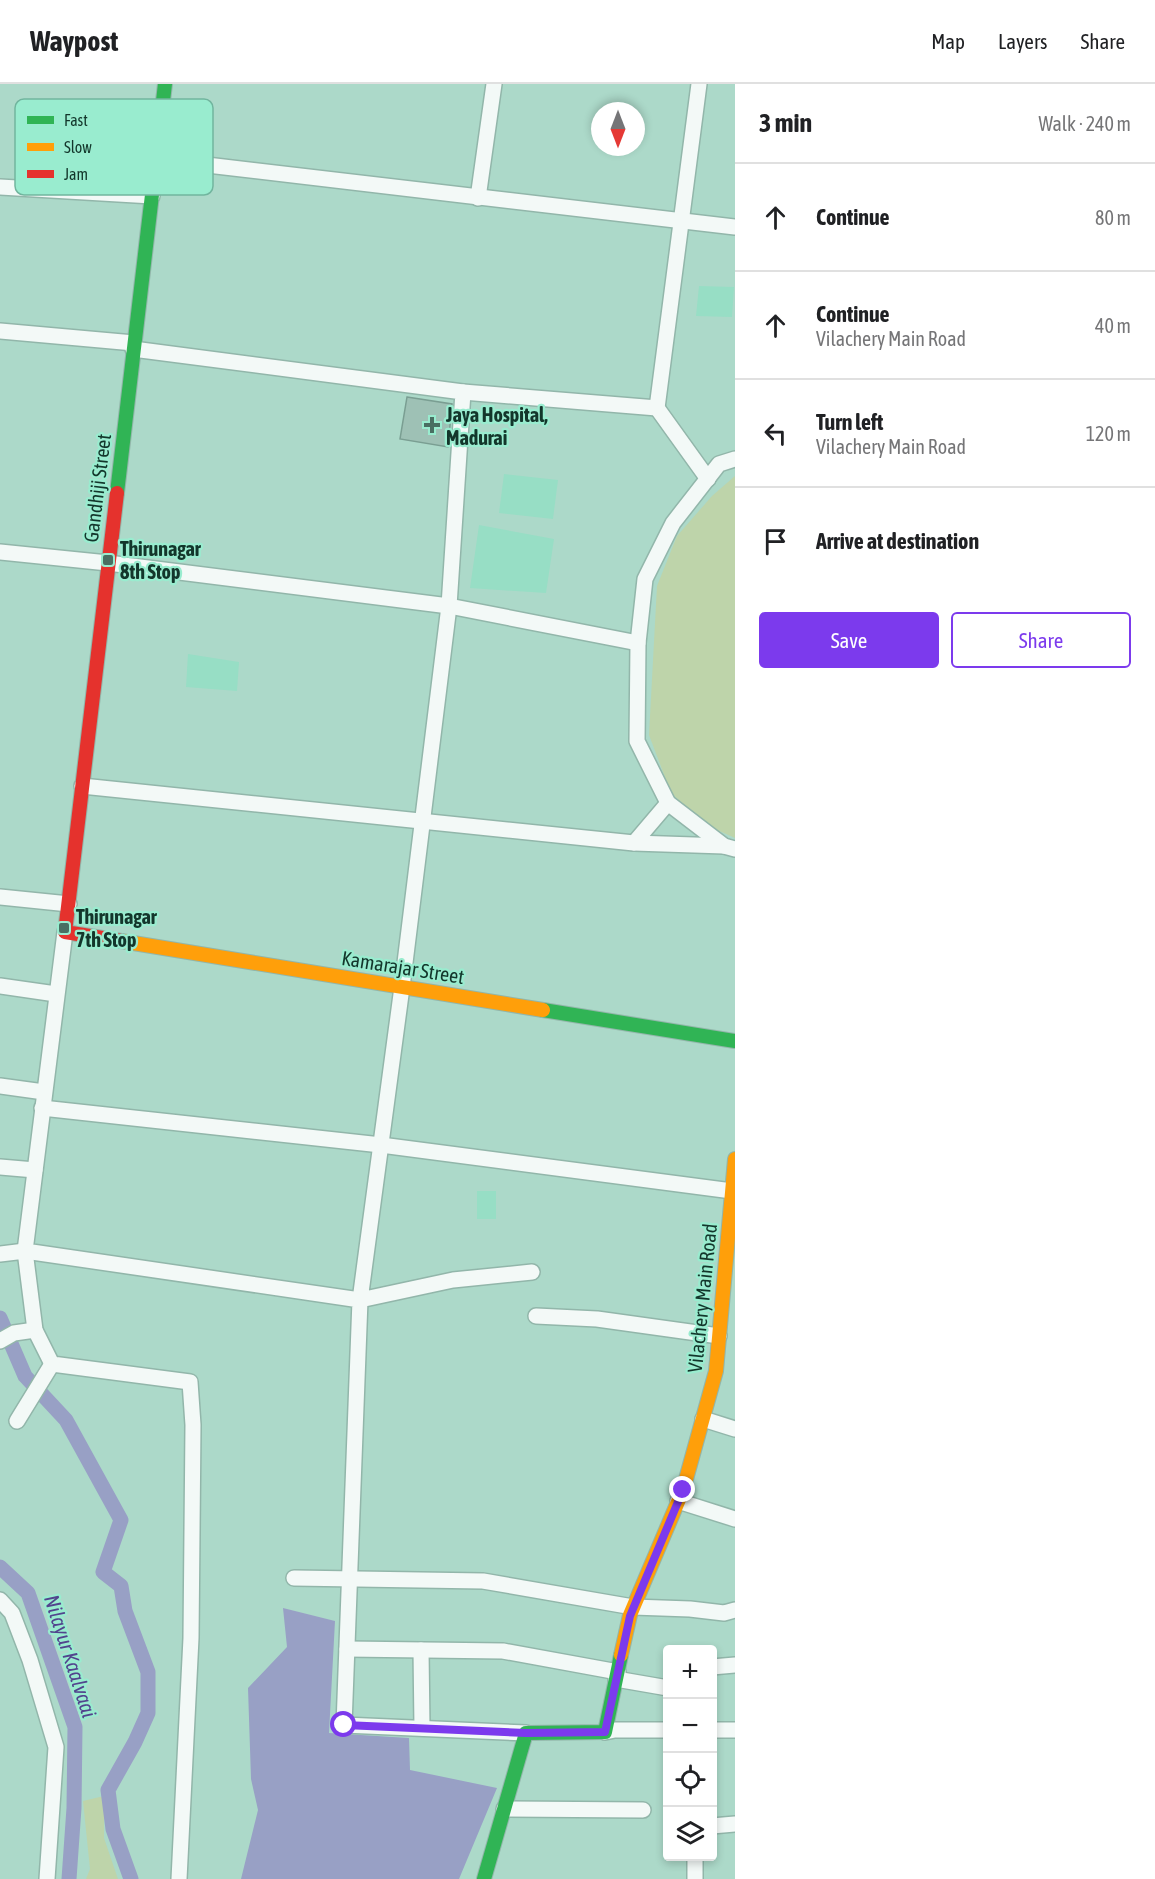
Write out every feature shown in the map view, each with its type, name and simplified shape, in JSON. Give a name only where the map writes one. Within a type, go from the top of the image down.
[{"type":"main road","name":"Gandhiji Street","points":[[163,99],[165,84]]},
{"type":"main road","name":"Gandhiji Street","points":[[65,932],[152,196]]},
{"type":"main road","name":"Kamarajar Street","points":[[65,932],[735,1041]]},
{"type":"main road","name":"Vilachery Main Road","points":[[605,1732],[630,1616],[683,1490],[716,1371],[735,1159]]},
{"type":"main road","points":[[484,1879],[526,1733],[605,1732]]},
{"type":"street","points":[[478,198],[494,84]]},
{"type":"street","points":[[699,84],[657,408],[708,479]]},
{"type":"street","points":[[213,166],[735,228]]},
{"type":"street","points":[[0,187],[15,188]]},
{"type":"street","points":[[135,195],[152,196]]},
{"type":"street","points":[[0,331],[134,346],[463,392],[657,408]]},
{"type":"street","points":[[463,392],[449,606],[402,987],[360,1300],[344,1725],[526,1733]]},
{"type":"street","points":[[730,847],[668,803],[637,741],[638,643],[645,579],[673,523],[719,464],[735,459]]},
{"type":"street","points":[[0,552],[108,563],[449,606],[638,643]]},
{"type":"street","points":[[82,786],[634,843],[730,847]]},
{"type":"street","points":[[634,843],[668,803]]},
{"type":"street","points":[[0,897],[69,904]]},
{"type":"street","points":[[52,1364],[35,1330],[25,1251],[65,932]]},
{"type":"street","points":[[0,986],[56,994]]},
{"type":"street","points":[[0,1086],[44,1092]]},
{"type":"street","points":[[42,1108],[381,1145],[733,1198]]},
{"type":"street","points":[[0,1167],[35,1170]]},
{"type":"street","points":[[0,1254],[25,1251],[360,1300],[453,1280],[532,1272]]},
{"type":"street","points":[[536,1316],[597,1318],[719,1336]]},
{"type":"street","points":[[0,1341],[14,1333],[35,1330]]},
{"type":"street","points":[[17,1421],[52,1364]]},
{"type":"street","points":[[52,1364],[190,1382],[193,1425],[191,1638],[179,1879]]},
{"type":"street","points":[[702,1419],[735,1429]]},
{"type":"street","points":[[678,1501],[735,1518]]},
{"type":"street","points":[[294,1578],[483,1581],[633,1607],[724,1613],[735,1610]]},
{"type":"street","points":[[0,1600],[12,1613],[23,1641],[56,1747],[47,1879]]},
{"type":"street","points":[[347,1649],[502,1651],[663,1687]]},
{"type":"street","points":[[421,1650],[422,1728]]},
{"type":"street","points":[[717,1667],[735,1665]]},
{"type":"street","points":[[605,1732],[663,1730]]},
{"type":"street","points":[[717,1730],[735,1730]]},
{"type":"street","points":[[504,1809],[643,1810]]},
{"type":"street","points":[[717,1826],[735,1824]]},
{"type":"street","points":[[695,1861],[695,1879]]},
{"type":"shaded area","points":[[699,286],[734,287],[732,317],[696,316]]},
{"type":"shaded area","points":[[504,474],[558,480],[553,519],[499,513]]},
{"type":"shaded area","points":[[735,476],[735,838],[706,825],[671,793],[649,735],[657,586],[677,536],[712,496]]},
{"type":"shaded area","points":[[479,525],[554,539],[546,593],[470,588]]},
{"type":"shaded area","points":[[188,654],[239,662],[237,691],[186,687]]},
{"type":"shaded area","points":[[477,1191],[496,1191],[496,1219],[477,1219]]},
{"type":"shaded area","points":[[104,1796],[104,1838],[118,1879],[86,1879],[90,1869],[83,1801]]},
{"type":"water","points":[[283,1608],[335,1621],[329,1733],[409,1738],[410,1770],[497,1788],[459,1879],[241,1879],[258,1810],[251,1779],[248,1688],[287,1647]]},
{"type":"building","points":[[407,397],[452,404],[448,447],[400,439]]},
{"type":"waterway","points":[[0,1318],[25,1376],[66,1420],[121,1520],[103,1572],[121,1586],[125,1611],[148,1672],[148,1713],[135,1742],[108,1790],[113,1829],[131,1879]]},
{"type":"waterway","name":"Nilayur Kaalvaai","points":[[0,1567],[28,1593],[75,1727],[74,1808],[69,1879]]},
{"type":"traffic: fast","points":[[163,99],[165,84]]},
{"type":"traffic: fast","points":[[117,493],[152,195]]},
{"type":"traffic: fast","points":[[543,1010],[735,1041]]},
{"type":"traffic: fast","points":[[484,1879],[526,1733],[605,1732],[621,1655]]},
{"type":"traffic: slow","points":[[121,941],[543,1010]]},
{"type":"traffic: slow","points":[[621,1655],[630,1615],[683,1490],[716,1371],[735,1159]]},
{"type":"traffic: jam","points":[[117,493],[65,932],[121,941]]},
{"type":"place","name":"Jaya Hospital, Madurai","points":[[432,425]]},
{"type":"place","name":"Thirunagar 8th Stop","points":[[108,560]]},
{"type":"place","name":"Thirunagar 7th Stop","points":[[64,928]]},
{"type":"route","points":[[344,1725],[526,1733],[605,1732],[630,1616],[683,1490]]}]
